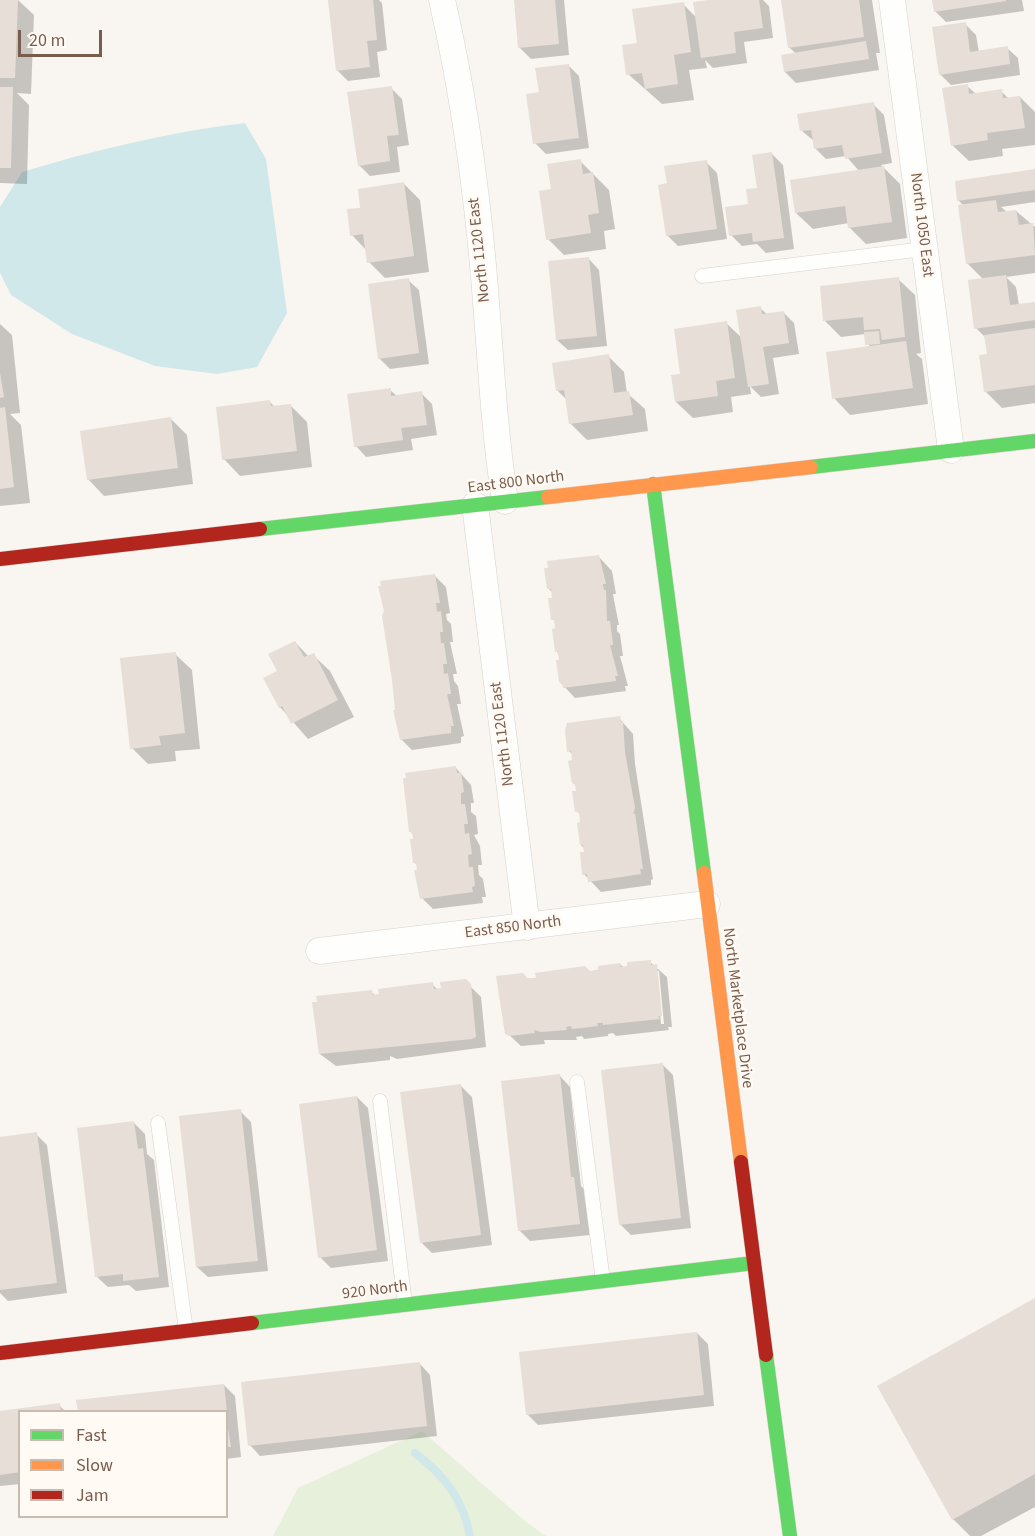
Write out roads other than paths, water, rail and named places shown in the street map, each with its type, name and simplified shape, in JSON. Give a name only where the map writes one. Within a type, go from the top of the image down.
[{"type":"street","name":"North 1120 East","points":[[442,0],[457,62],[483,264],[489,360],[505,501]]},
{"type":"street","name":"North 1050 East","points":[[892,0],[951,450]]},
{"type":"street","name":"East 800 North","points":[[0,559],[1035,441]]},
{"type":"street","name":"North Marketplace Drive","points":[[653,484],[790,1536]]},
{"type":"street","name":"North 1120 East","points":[[475,505],[526,927]]},
{"type":"street","name":"East 850 North","points":[[319,951],[707,904]]},
{"type":"street","name":"920 North","points":[[0,1353],[754,1263]]},
{"type":"lane","points":[[702,276],[924,249]]},
{"type":"lane","points":[[577,1082],[603,1281]]},
{"type":"lane","points":[[380,1101],[405,1304]]},
{"type":"lane","points":[[158,1123],[186,1331]]},
{"type":"water","points":[[245,123],[266,159],[287,313],[257,367],[217,374],[155,366],[72,334],[11,295],[0,273],[0,207],[22,172],[132,143],[188,131]]},
{"type":"waterway","points":[[415,1453],[435,1470],[451,1489],[463,1511],[470,1536]]}]
